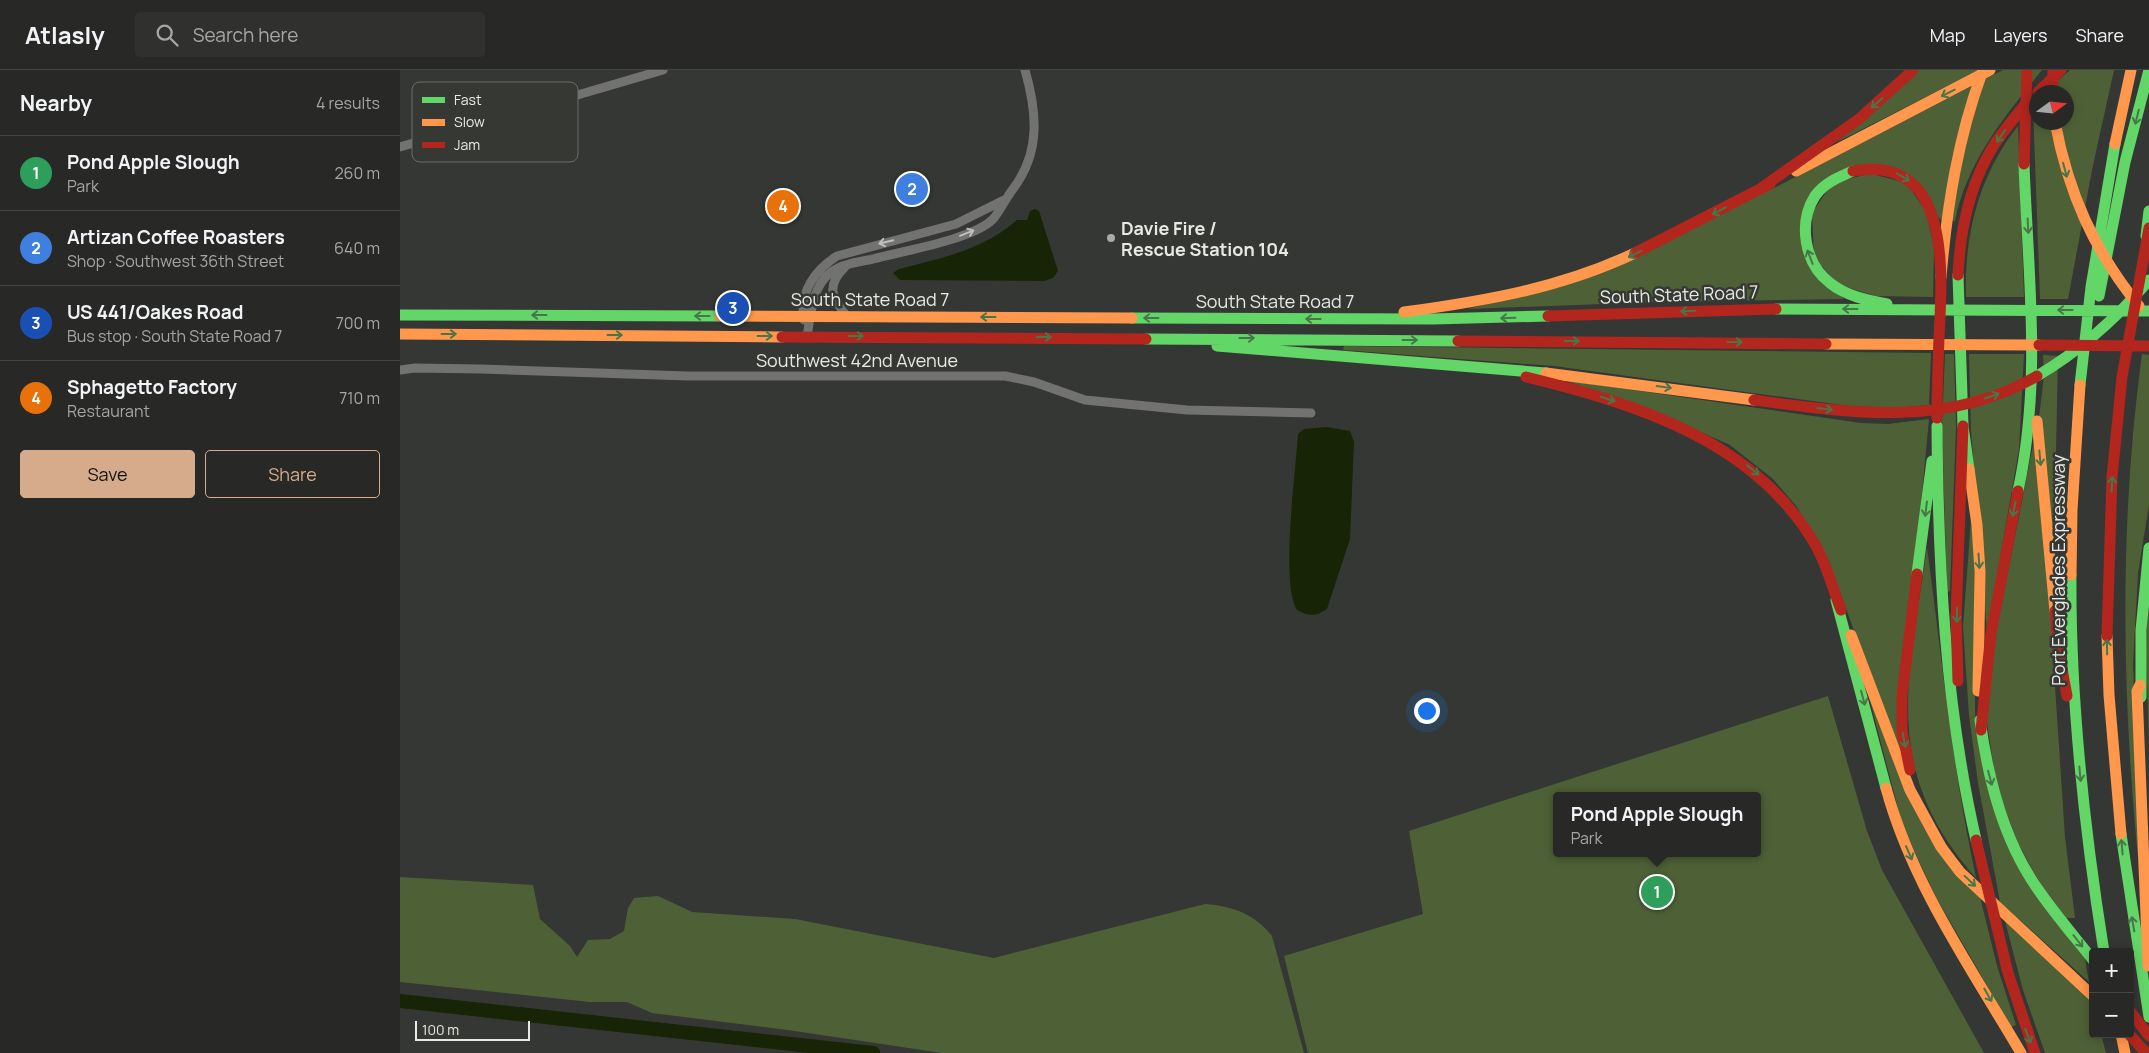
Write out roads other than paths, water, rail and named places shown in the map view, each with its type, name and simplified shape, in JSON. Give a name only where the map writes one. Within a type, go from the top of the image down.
[{"type":"main road","points":[[1760,189],[1834,138],[1874,106],[1913,70]]},
{"type":"main road","points":[[1982,70],[1974,90],[1959,145],[1948,201],[1941,277],[1936,426],[1939,547],[1949,688],[1956,739],[1979,857],[1998,939],[2017,1004],[2035,1053]]},
{"type":"main road","points":[[1362,319],[1499,298],[1535,290],[1582,276],[1625,259],[1990,70]]},
{"type":"main road","points":[[2027,70],[2024,142],[2031,279],[2033,374],[2058,647],[2077,742]]},
{"type":"main road","points":[[2053,70],[2053,85]]},
{"type":"main road","points":[[2042,85],[2053,70]]},
{"type":"main road","points":[[2045,85],[2061,70]]},
{"type":"main road","name":"Port Everglades Expressway","points":[[2103,948],[2088,851],[2077,742],[2072,621],[2072,511],[2082,376],[2097,278],[2105,189],[2131,70]]},
{"type":"main road","points":[[2097,278],[2149,70]]},
{"type":"main road","points":[[1979,857],[1964,745],[1958,672],[1956,616],[1963,426],[1958,281],[1961,241],[1973,188],[1994,146],[2029,102]]},
{"type":"main road","points":[[2057,130],[2065,171],[2084,223],[2111,271],[2149,317]]},
{"type":"main road","points":[[1910,309],[1851,295],[1823,278],[1813,264],[1805,237],[1806,221],[1810,207],[1828,182],[1843,173],[1860,168],[1874,167],[1890,170],[1912,183],[1926,200],[1934,219],[1939,243],[1941,277]]},
{"type":"main road","points":[[2148,1008],[2123,856],[2108,670],[2108,560],[2112,477],[2122,376],[2149,211]]},
{"type":"main road","points":[[2145,242],[2149,228]]},
{"type":"main road","points":[[1129,337],[1272,352],[1476,366],[1615,380],[1848,412],[1910,413],[1943,409],[1990,398],[2042,374],[2096,338],[2133,302],[2149,280]]},
{"type":"main road","name":"South State Road 7","points":[[400,315],[1362,319],[1501,318],[1765,309],[2149,311]]},
{"type":"main road","points":[[566,335],[586,327],[595,316]]},
{"type":"main road","name":"South State Road 7","points":[[400,334],[1129,337],[2149,346]]},
{"type":"main road","points":[[1476,366],[1579,389],[1625,404],[1713,442],[1739,458],[1778,493],[1800,521],[1825,564],[1894,816],[1906,848],[1920,878],[2021,1053]]},
{"type":"main road","points":[[1981,730],[1988,646],[2029,437],[2033,374]]},
{"type":"main road","points":[[1921,814],[1902,730],[1902,695],[1936,426]]},
{"type":"main road","points":[[1963,426],[1977,526],[1979,563],[1978,700],[1981,730],[1996,799],[2020,859],[2036,886],[2089,955]]},
{"type":"main road","points":[[2149,548],[2142,620],[2140,685],[2141,727],[2149,807]]},
{"type":"main road","points":[[1836,600],[1921,814],[1944,854],[1960,872],[2090,993]]},
{"type":"main road","points":[[2140,685],[2137,691],[2149,990]]},
{"type":"main road","points":[[2134,1015],[2149,1036]]},
{"type":"main road","points":[[2122,1038],[2125,1053]]},
{"type":"main road","points":[[2133,1038],[2146,1053]]},
{"type":"street","points":[[578,95],[663,70]]},
{"type":"street","points":[[807,316],[824,280],[830,273],[847,265],[953,238],[982,226],[994,218],[1021,178],[1031,157],[1036,132],[1034,100],[1025,70]]},
{"type":"street","points":[[400,147],[412,143]]},
{"type":"street","points":[[807,336],[805,294],[812,277],[822,266],[837,256],[956,224],[1005,200]]},
{"type":"street","points":[[920,247],[934,230]]},
{"type":"street","points":[[847,265],[838,274],[832,287],[835,300],[848,317]]},
{"type":"street","name":"Southwest 42nd Avenue","points":[[400,370],[414,368],[481,369],[688,376],[1005,376],[1034,382],[1085,400],[1186,410],[1311,413]]},
{"type":"waterway","points":[[400,1001],[873,1053]]},
{"type":"place","name":"Artizan Coffee Roasters","points":[[912,189]]},
{"type":"place","name":"Sphagetto Factory","points":[[783,206]]},
{"type":"place","name":"Davie Fire / Rescue Station 104","points":[[1111,238]]},
{"type":"place","name":"US 441/Oakes Road","points":[[733,308]]},
{"type":"place","name":"Pond Apple Slough","points":[[1657,892]]}]
